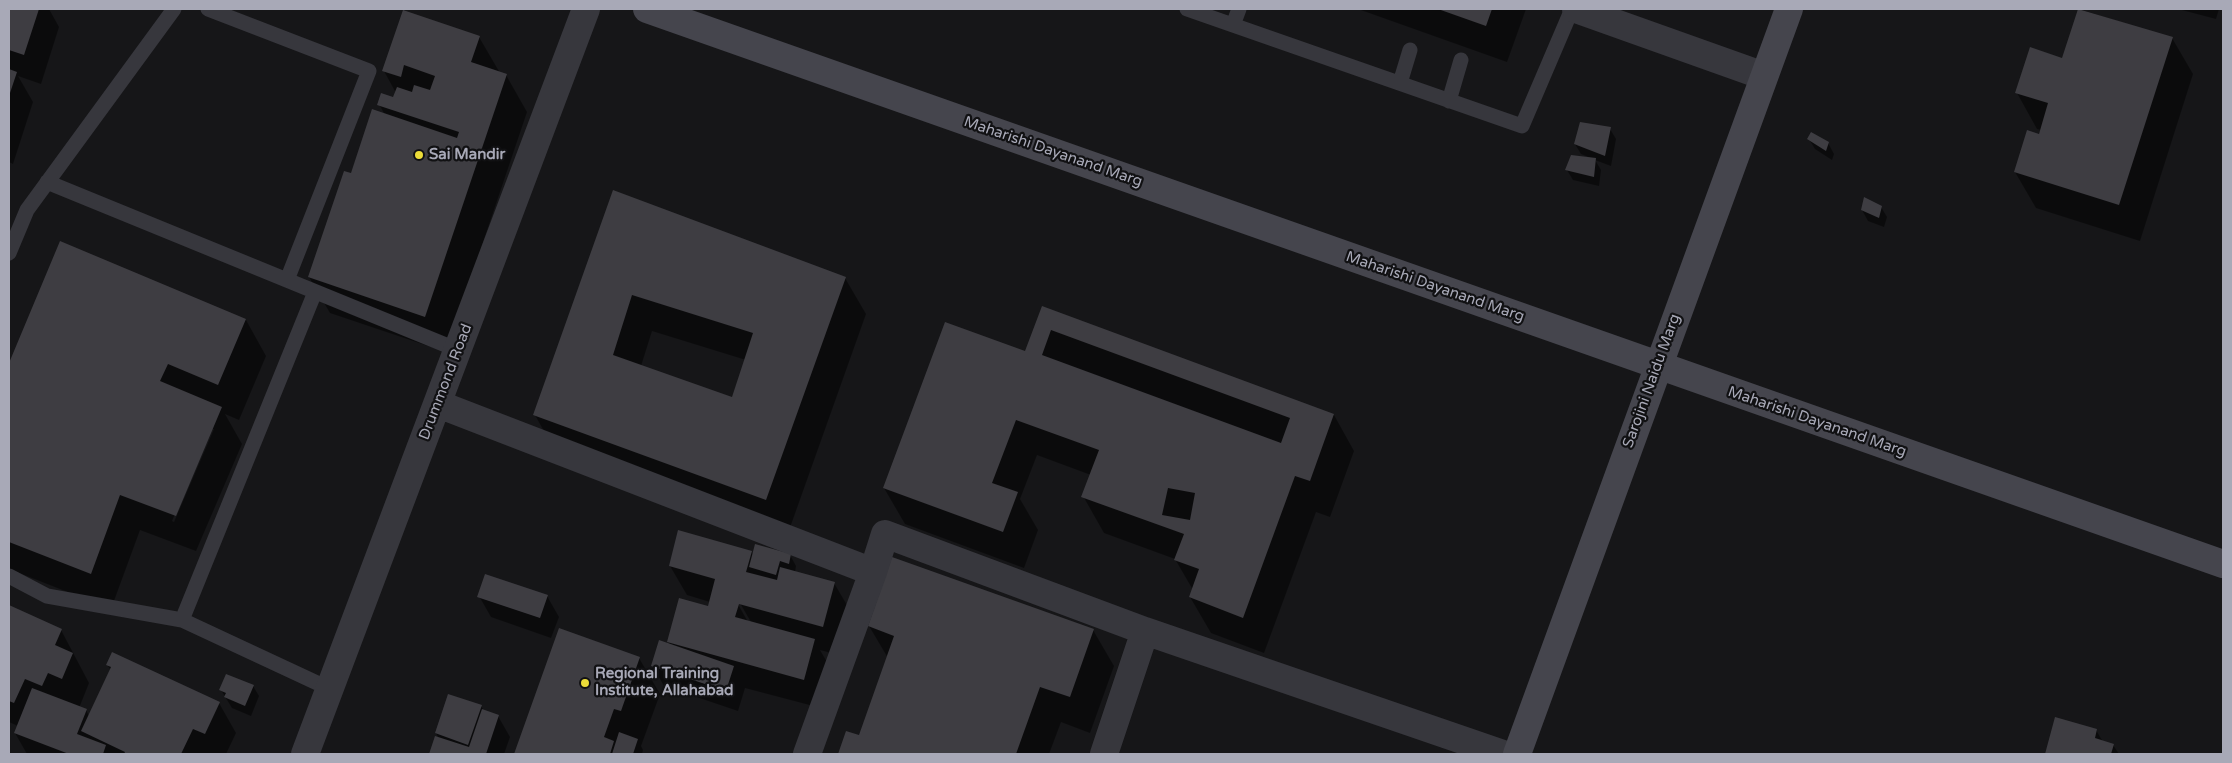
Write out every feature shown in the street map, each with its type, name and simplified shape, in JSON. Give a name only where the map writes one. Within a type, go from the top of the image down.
[{"type":"street","name":"Drummond Road","points":[[305,754],[586,9]]},
{"type":"street","name":"Maharishi Dayanand Marg","points":[[647,9],[2223,564]]},
{"type":"street","points":[[1574,9],[1764,76]]},
{"type":"street","name":"Sarojini Naidu Marg","points":[[1517,754],[1657,366],[1789,9]]},
{"type":"street","points":[[438,404],[873,572]]},
{"type":"street","points":[[807,754],[885,534],[1145,631],[1503,754]]},
{"type":"street","points":[[1104,754],[1145,631]]},
{"type":"lane","points":[[9,253],[27,210],[174,9]]},
{"type":"lane","points":[[208,9],[369,71],[287,280]]},
{"type":"lane","points":[[1187,9],[1522,126],[1574,9]]},
{"type":"lane","points":[[1233,25],[1239,9]]},
{"type":"lane","points":[[1400,83],[1410,50]]},
{"type":"lane","points":[[1449,101],[1461,60]]},
{"type":"lane","points":[[47,182],[458,350]]},
{"type":"lane","points":[[182,620],[315,292]]},
{"type":"lane","points":[[9,576],[47,596],[182,620],[330,689]]},
{"type":"building","points":[[9,9],[39,9],[24,55],[9,50]]},
{"type":"building","points":[[1438,9],[1492,9],[1486,26]]},
{"type":"building","points":[[2078,9],[2173,37],[2119,205],[2014,172],[2027,130],[2039,134],[2048,103],[2015,93],[2030,47],[2062,58]]},
{"type":"building","name":"Sai Mandir","points":[[403,10],[480,36],[471,62],[507,74],[425,317],[308,277],[344,171],[351,173],[372,109],[457,138],[459,132],[377,105],[381,93],[393,97],[397,87],[412,92],[414,85],[430,90],[435,76],[404,65],[401,77],[382,71]]},
{"type":"building","points":[[9,69],[17,72],[9,96]]},
{"type":"building","points":[[1580,122],[1611,127],[1605,156],[1574,144]]},
{"type":"building","points":[[1811,132],[1829,142],[1826,151],[1807,139]]},
{"type":"building","points":[[1571,155],[1596,158],[1594,177],[1565,170]]},
{"type":"building","points":[[613,190],[846,277],[766,500],[533,415]],"holes":[[[632,295],[753,333],[732,397],[613,355]]]},
{"type":"building","points":[[1864,197],[1882,206],[1879,218],[1861,210]]},
{"type":"building","points":[[60,241],[246,319],[218,385],[168,364],[160,381],[222,407],[176,516],[120,495],[91,574],[9,542],[9,363]]},
{"type":"building","points":[[1042,306],[1334,414],[1310,481],[1295,476],[1243,618],[1189,597],[1199,569],[1174,560],[1184,534],[1081,497],[1099,450],[1016,420],[992,483],[1018,492],[1003,532],[883,488],[945,322],[1025,351]],"holes":[[[1051,330],[1290,418],[1281,443],[1042,355]],[[1168,488],[1195,493],[1190,520],[1162,515]]]},
{"type":"building","points":[[678,530],[752,551],[746,572],[777,580],[780,567],[835,582],[823,627],[739,604],[735,617],[815,639],[804,680],[667,642],[679,598],[708,606],[715,579],[669,566]]},
{"type":"building","points":[[755,544],[791,554],[789,564],[780,561],[776,575],[749,567]]},
{"type":"building","points":[[892,557],[1094,629],[1070,697],[1040,687],[1016,754],[838,754],[846,731],[859,735],[894,636],[868,626]]},
{"type":"building","points":[[485,574],[548,595],[540,618],[477,597]]},
{"type":"building","points":[[9,605],[62,629],[55,645],[73,653],[62,679],[48,673],[42,686],[25,679],[14,703],[9,701]]},
{"type":"building","name":"Regional Training Institute, Allahabad","points":[[559,628],[640,657],[621,711],[614,709],[604,737],[614,741],[610,754],[514,754]]},
{"type":"building","points":[[659,640],[734,666],[726,691],[651,666]]},
{"type":"building","points":[[112,652],[220,702],[205,734],[193,729],[181,754],[124,754],[125,752],[81,731],[111,667],[106,665]]},
{"type":"building","points":[[226,674],[254,685],[245,706],[224,697],[226,693],[219,690]]},
{"type":"building","points":[[32,688],[87,709],[77,734],[106,745],[103,754],[69,754],[14,733]]},
{"type":"building","points":[[448,694],[482,705],[468,745],[435,733]]},
{"type":"building","points":[[482,709],[499,715],[486,754],[429,754],[435,736],[469,747]]},
{"type":"building","points":[[2055,717],[2097,729],[2095,738],[2114,744],[2111,754],[2045,754]]},
{"type":"building","points":[[619,732],[638,739],[633,754],[612,754]]},
{"type":"place","name":"Sai Mandir","points":[[419,155]]},
{"type":"place","name":"Regional Training Institute, Allahabad","points":[[585,683]]}]
